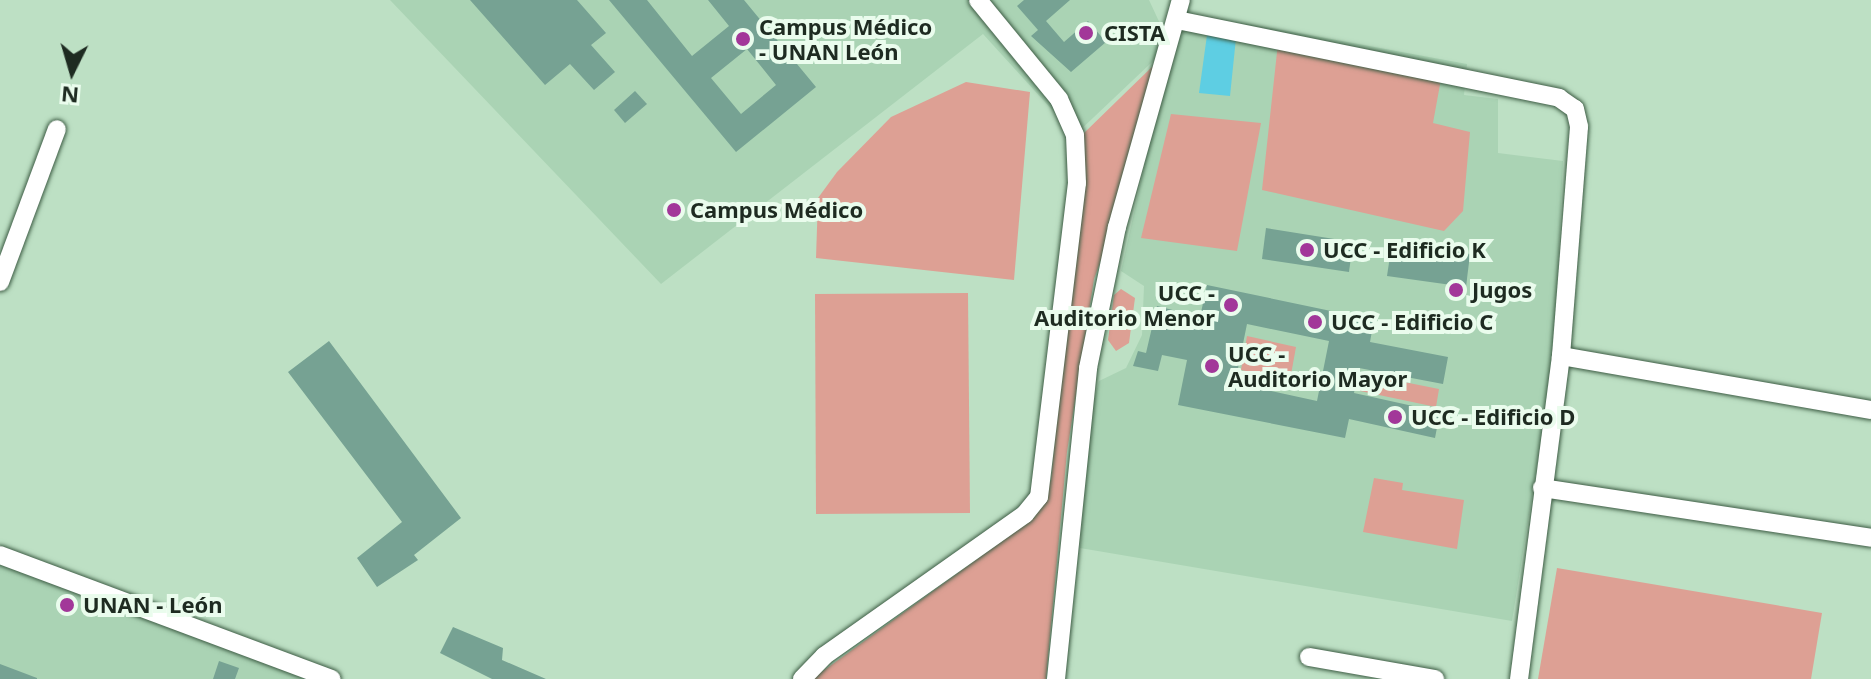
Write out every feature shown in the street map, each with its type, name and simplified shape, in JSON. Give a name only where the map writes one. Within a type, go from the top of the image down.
[{"type":"street","points":[[802,679],[824,656],[1025,514],[1039,497],[1077,183],[1075,135],[1059,99],[978,0]]},
{"type":"street","points":[[1056,679],[1088,368],[1117,227],[1181,0]]},
{"type":"street","points":[[1177,20],[1559,98],[1575,109],[1579,127],[1561,356],[1519,679]]},
{"type":"street","points":[[0,282],[57,129]]},
{"type":"street","points":[[1561,356],[1871,410]]},
{"type":"street","points":[[1542,488],[1871,538]]},
{"type":"street","points":[[0,555],[332,679]]},
{"type":"street","points":[[1309,657],[1435,679]]},
{"type":"shaded area","name":"Campus Médico","points":[[390,0],[1149,0],[1170,45],[1075,135],[983,34],[661,284]]},
{"type":"shaded area","points":[[1177,20],[1249,24],[1467,64],[1464,95],[1498,99],[1498,153],[1563,161],[1554,358],[1512,621],[1080,548],[1089,420],[1099,381],[1126,368],[1142,335],[1144,286],[1121,271]]},
{"type":"shaded area","points":[[1278,43],[1443,68],[1433,123],[1470,132],[1463,211],[1444,231],[1262,190]]},
{"type":"shaded area","points":[[1156,63],[1120,208],[1094,279],[1067,452],[1046,679],[812,679],[1034,518],[1051,480],[1083,134]]},
{"type":"shaded area","points":[[966,82],[1030,92],[1014,280],[816,258],[818,198],[837,172],[891,117]]},
{"type":"shaded area","points":[[1171,114],[1261,123],[1237,251],[1141,238]]},
{"type":"shaded area","points":[[1121,289],[1135,298],[1129,343],[1116,351],[1108,340],[1114,295]]},
{"type":"shaded area","points":[[968,293],[970,513],[816,514],[815,294]]},
{"type":"shaded area","points":[[1247,336],[1296,347],[1290,380],[1241,370]]},
{"type":"shaded area","points":[[1364,374],[1439,389],[1436,407],[1360,391]]},
{"type":"shaded area","points":[[1374,478],[1403,483],[1402,490],[1464,500],[1457,549],[1363,532]]},
{"type":"shaded area","name":"UNAN - León","points":[[0,555],[332,679],[0,679]]},
{"type":"shaded area","points":[[1557,568],[1822,613],[1811,679],[1538,679]]},
{"type":"water","points":[[1207,35],[1236,38],[1230,96],[1199,93]]},
{"type":"building","points":[[470,0],[577,0],[606,33],[591,45],[615,72],[594,90],[570,64],[545,85]]},
{"type":"building","points":[[609,0],[647,0],[692,56],[729,26],[708,0],[744,0],[816,87],[736,152]],"holes":[[[747,49],[776,85],[741,114],[711,78]]]},
{"type":"building","name":"CISTA","points":[[1024,0],[1070,0],[1046,21],[1064,42],[1088,21],[1106,42],[1071,72],[1031,36],[1038,30],[1017,6]]},
{"type":"building","points":[[635,91],[647,104],[625,123],[614,110]]},
{"type":"building","name":"UCC - Edificio K","points":[[1266,228],[1353,242],[1349,272],[1262,259]]},
{"type":"building","points":[[1392,243],[1470,254],[1466,287],[1387,276]]},
{"type":"building","points":[[1207,285],[1374,320],[1370,342],[1448,357],[1443,384],[1359,368],[1354,393],[1440,412],[1435,438],[1349,419],[1345,438],[1178,405],[1187,360],[1162,355],[1158,371],[1133,366],[1138,351],[1146,353],[1157,306],[1200,317]],"holes":[[[1247,324],[1329,341],[1317,401],[1235,383]]]},
{"type":"building","points":[[329,341],[461,518],[414,555],[418,560],[377,587],[357,558],[402,522],[288,372]]},
{"type":"building","points":[[453,627],[503,648],[502,660],[546,679],[492,679],[440,653]]},
{"type":"building","points":[[219,661],[239,668],[235,679],[213,679]]},
{"type":"building","points":[[0,664],[37,678],[37,679],[0,679]]},
{"type":"place","name":"CISTA","points":[[1086,33]]},
{"type":"place","name":"Campus Médico - UNAN León","points":[[743,39]]},
{"type":"place","name":"Campus Médico","points":[[674,210]]},
{"type":"place","name":"UCC - Edificio K","points":[[1307,250]]},
{"type":"place","name":"Jugos","points":[[1456,290]]},
{"type":"place","name":"UCC - Auditorio Menor","points":[[1231,305]]},
{"type":"place","name":"UCC - Edificio C","points":[[1315,322]]},
{"type":"place","name":"UCC - Auditorio Mayor","points":[[1212,366]]},
{"type":"place","name":"UCC - Edificio D","points":[[1395,417]]},
{"type":"place","name":"UNAN - León","points":[[67,605]]}]
